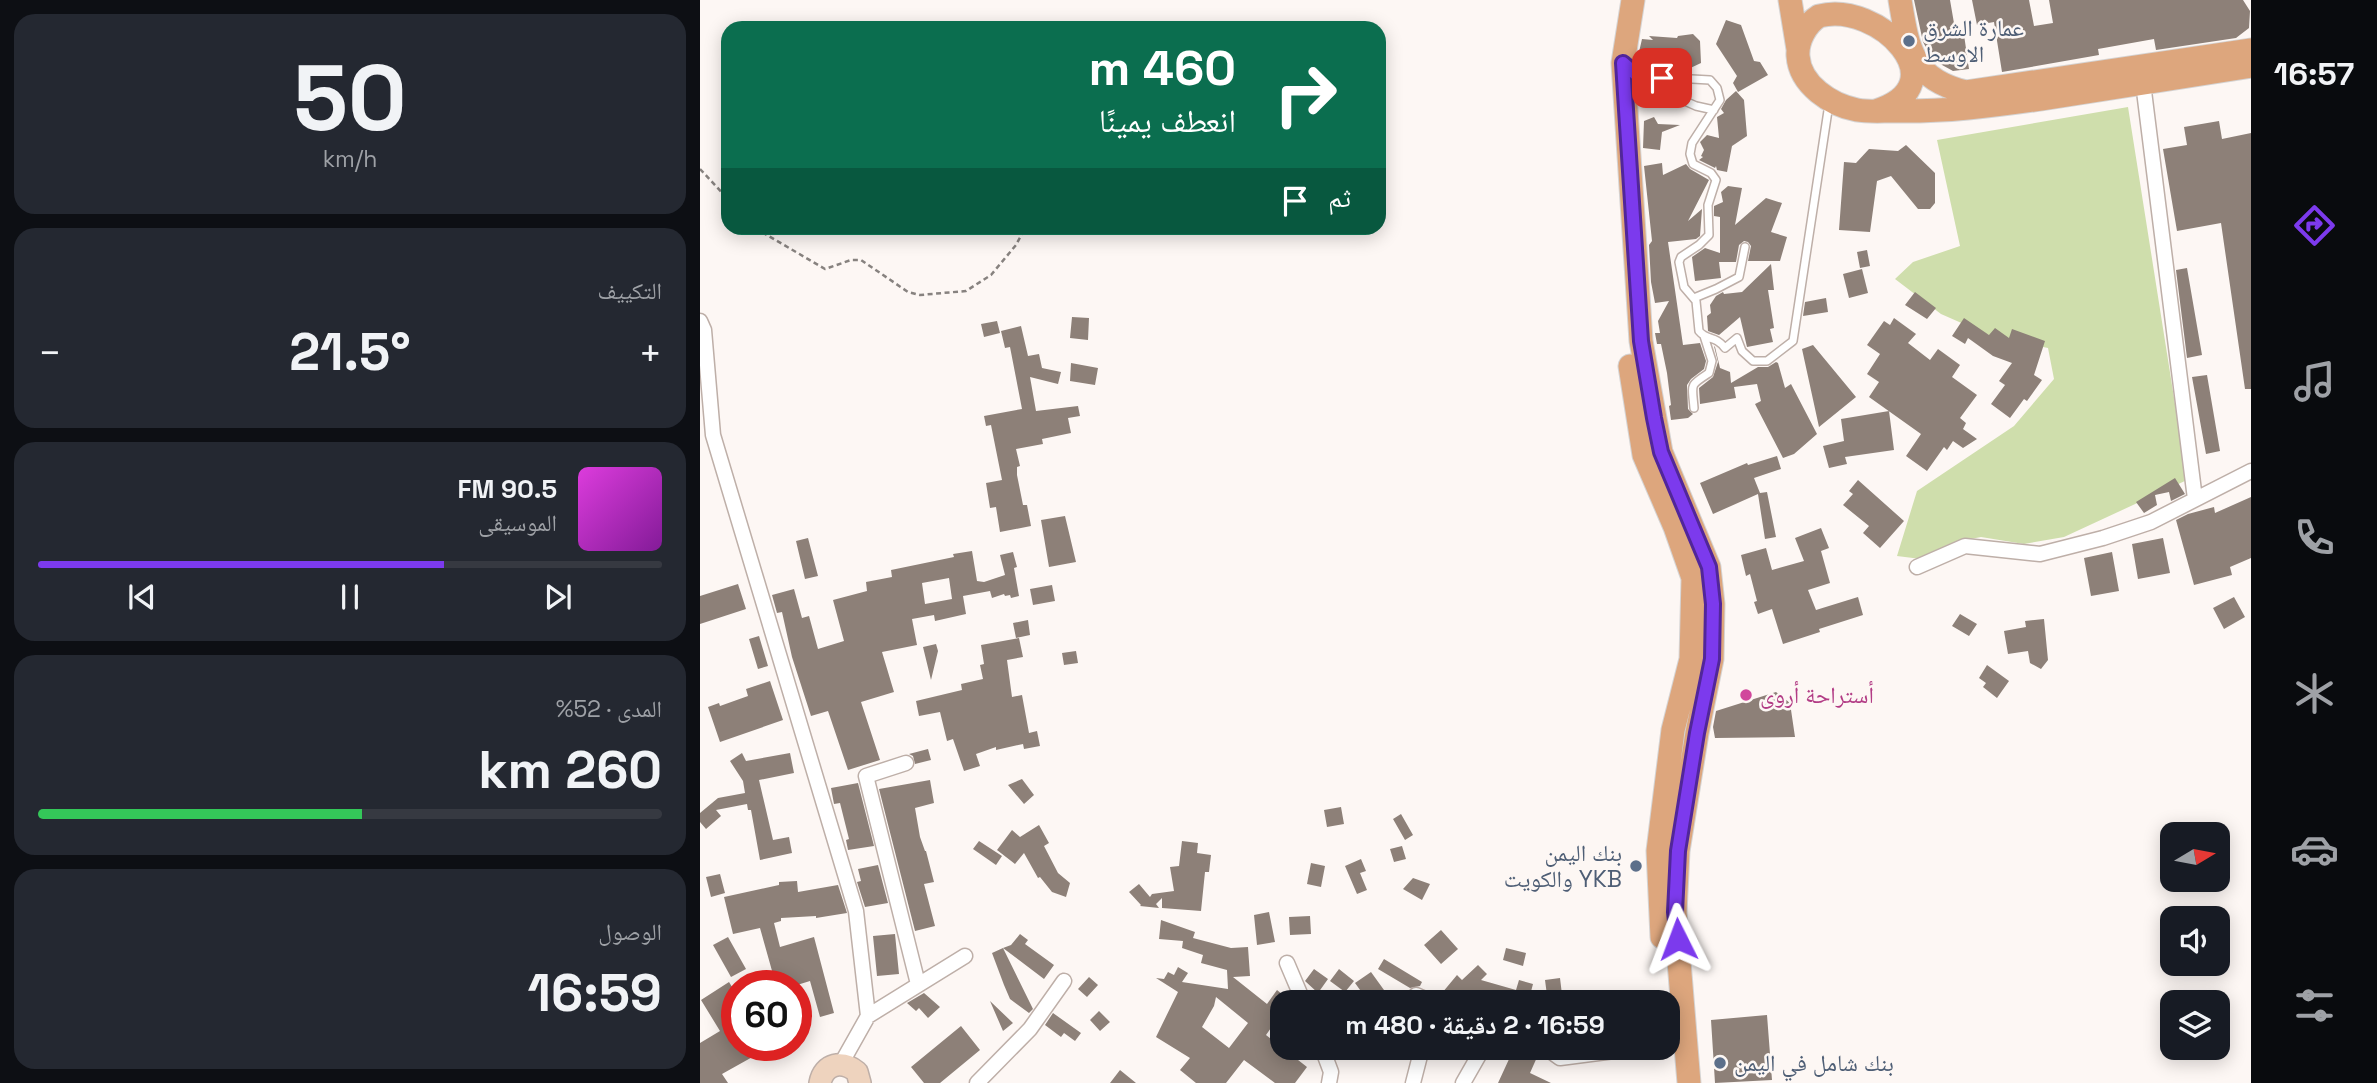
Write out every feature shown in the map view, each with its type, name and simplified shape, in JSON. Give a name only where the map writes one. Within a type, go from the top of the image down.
[{"type":"main road","points":[[1617,0],[1608,72],[1627,342],[1644,455],[1675,527],[1693,579],[1702,659],[1673,730],[1658,851],[1666,990]]},
{"type":"main road","points":[[1633,0],[1623,63],[1641,341],[1661,452],[1709,567],[1713,604],[1702,659],[1697,733],[1678,851],[1675,912],[1689,1083]]},
{"type":"main road","points":[[1790,0],[1802,72],[1816,90],[1829,100],[1857,110],[1966,110],[2251,66]]},
{"type":"main road","points":[[1876,111],[1896,103],[1908,89],[1913,72],[1900,0]]},
{"type":"main road","points":[[1798,51],[1802,34],[1814,20],[1845,3],[1883,22],[1899,37],[1929,76],[1948,88],[1966,92],[2251,50]]},
{"type":"main road","points":[[1672,1060],[1676,1083]]},
{"type":"street","points":[[2143,83],[2195,499]]},
{"type":"street","points":[[700,321],[704,330],[713,435],[856,911],[868,1016]]},
{"type":"street","points":[[1917,567],[1965,546],[2040,554],[2067,549],[2151,522],[2251,471]]},
{"type":"street","points":[[906,764],[866,776],[918,984]]},
{"type":"street","points":[[842,1064],[868,1016],[964,956]]},
{"type":"street","points":[[1287,963],[1298,990]]},
{"type":"street","points":[[977,1083],[1030,1029],[1064,981]]},
{"type":"street","points":[[1326,1060],[1331,1072],[1329,1083]]},
{"type":"street","points":[[1413,1083],[1419,1060]]},
{"type":"street","points":[[1463,1083],[1476,1060]]},
{"type":"street","points":[[820,1083],[826,1070],[833,1065],[842,1064],[856,1072],[860,1083]]},
{"type":"lane","points":[[1623,63],[1638,76],[1714,82],[1719,93],[1720,100],[1690,149],[1693,164],[1711,173],[1716,180],[1708,205],[1709,236],[1686,253],[1679,262],[1684,287],[1694,298],[1699,331],[1704,336],[1712,367],[1706,375],[1693,383],[1694,408]]},
{"type":"lane","points":[[1686,80],[1684,92],[1687,102],[1714,110]]},
{"type":"lane","points":[[1704,336],[1715,338],[1725,348],[1737,338],[1742,351],[1753,361],[1767,361],[1793,341],[1829,100]]},
{"type":"lane","points":[[1694,298],[1739,277],[1745,247]]},
{"type":"path","points":[[700,169],[721,192]]},
{"type":"path","points":[[767,235],[825,270],[850,260],[862,260],[908,292],[919,295],[967,291],[991,275],[1022,235]]},
{"type":"green space","points":[[2128,107],[2187,480],[2064,537],[2024,544],[1981,537],[1960,541],[1921,559],[1897,556],[1917,491],[2014,426],[2054,379],[2048,348],[1991,336],[1941,314],[1895,279],[1913,262],[1960,246],[1937,140]]},
{"type":"building","points":[[1914,0],[1950,0],[1955,29],[1963,28],[1969,69],[1953,71],[1933,60],[1923,42]]},
{"type":"building","points":[[1972,0],[2029,0],[2034,26],[2053,23],[2049,0],[2243,0],[2250,11],[2249,28],[2236,38],[2156,50],[2154,39],[2098,49],[2099,55],[2002,72],[1994,22],[1977,25]]},
{"type":"building","points":[[1726,20],[1741,25],[1754,61],[1760,62],[1768,75],[1738,92],[1733,83],[1737,76],[1716,44]]},
{"type":"building","points":[[1693,34],[1700,41],[1701,63],[1684,71],[1662,49],[1662,62],[1637,61],[1642,39],[1653,40],[1649,36],[1677,38]]},
{"type":"building","points":[[1736,91],[1744,100],[1747,136],[1732,146],[1727,172],[1717,170],[1716,166],[1715,168],[1699,160],[1703,157],[1701,156],[1704,150],[1700,142],[1707,135],[1719,138],[1717,117],[1724,113],[1721,109]]},
{"type":"building","points":[[1654,117],[1658,124],[1680,125],[1662,132],[1660,150],[1643,148],[1644,121]]},
{"type":"building","points":[[2219,121],[2222,139],[2251,133],[2251,389],[2245,389],[2221,223],[2177,231],[2163,149],[2187,145],[2184,127]]},
{"type":"building","points":[[1906,145],[1935,173],[1935,203],[1930,209],[1918,209],[1891,176],[1877,181],[1870,232],[1839,230],[1844,162],[1856,163],[1869,149],[1898,151]]},
{"type":"building","points":[[1662,163],[1663,175],[1686,164],[1709,180],[1688,221],[1702,209],[1700,236],[1696,239],[1668,242],[1683,345],[1700,343],[1706,361],[1704,369],[1687,385],[1688,409],[1693,414],[1688,418],[1671,420],[1667,373],[1661,344],[1657,344],[1655,333],[1660,333],[1658,321],[1669,301],[1655,303],[1651,282],[1649,245],[1652,241],[1644,166]]},
{"type":"building","points":[[1728,186],[1742,188],[1735,225],[1766,198],[1782,203],[1771,232],[1787,237],[1780,261],[1748,261],[1751,246],[1744,241],[1739,245],[1736,262],[1719,262],[1721,278],[1695,281],[1692,257],[1705,248],[1720,253],[1720,217],[1714,216],[1714,206],[1723,202],[1721,192]]},
{"type":"building","points":[[1867,250],[1870,266],[1860,268],[1857,252]]},
{"type":"building","points":[[1771,264],[1774,290],[1768,290],[1774,328],[1770,329],[1773,342],[1747,347],[1740,317],[1719,335],[1708,331],[1707,316],[1711,313],[1710,305],[1716,296],[1723,292],[1742,292]]},
{"type":"building","points":[[2187,268],[2202,355],[2187,358],[2176,270]]},
{"type":"building","points":[[1862,269],[1868,293],[1849,298],[1843,274]]},
{"type":"building","points":[[1915,292],[1936,308],[1927,319],[1905,305]]},
{"type":"building","points":[[1826,298],[1828,312],[1803,316],[1805,302]]},
{"type":"building","points":[[1072,317],[1089,318],[1088,340],[1070,338]]},
{"type":"building","points":[[1894,318],[1916,334],[1908,343],[1930,360],[1938,349],[1960,365],[1952,377],[1977,395],[1960,418],[1966,423],[1963,429],[1977,439],[1963,448],[1953,441],[1947,450],[1944,447],[1927,471],[1906,456],[1921,434],[1869,397],[1879,382],[1867,374],[1880,354],[1867,345],[1884,321],[1890,325]]},
{"type":"building","points":[[1964,318],[1989,335],[1995,328],[2009,338],[2012,329],[2045,341],[2034,375],[2042,380],[2010,418],[1991,404],[2005,385],[1999,381],[2012,363],[1993,356],[1968,338],[1965,344],[1952,336]]},
{"type":"building","points":[[997,321],[1000,333],[984,337],[981,324]]},
{"type":"building","points":[[1021,326],[1028,356],[1039,354],[1042,368],[1061,372],[1058,384],[1030,377],[1036,411],[1078,406],[1080,416],[1068,418],[1071,433],[1042,439],[1043,444],[1016,449],[1020,466],[1017,467],[1017,475],[1023,505],[1027,505],[1031,526],[1000,532],[996,507],[990,508],[986,483],[1002,480],[991,425],[986,426],[984,416],[1022,409],[1010,347],[1005,348],[1001,331]]},
{"type":"building","points":[[1813,345],[1856,397],[1819,427],[1802,349]]},
{"type":"building","points":[[1714,346],[1720,368],[1730,372],[1731,383],[1758,367],[1778,363],[1785,388],[1791,384],[1817,434],[1794,454],[1783,458],[1755,404],[1761,401],[1757,384],[1734,387],[1736,398],[1700,404],[1699,388],[1713,377],[1718,362]]},
{"type":"building","points":[[1071,363],[1098,368],[1095,385],[1070,381]]},
{"type":"building","points":[[2207,375],[2220,451],[2206,454],[2192,377]]},
{"type":"building","points":[[1889,411],[1894,450],[1845,457],[1847,464],[1829,468],[1823,446],[1844,441],[1841,419]]},
{"type":"building","points":[[1777,456],[1781,469],[1754,478],[1760,493],[1767,492],[1776,537],[1765,539],[1758,494],[1713,514],[1700,483],[1747,463],[1748,465]]},
{"type":"building","points":[[2175,478],[2185,494],[2171,501],[2169,492],[2155,495],[2157,505],[2144,513],[2136,502]]},
{"type":"building","points":[[1858,480],[1904,521],[1880,548],[1863,533],[1869,526],[1843,505],[1853,494],[1849,491]]},
{"type":"building","points":[[2251,497],[2251,558],[2230,567],[2232,575],[2194,585],[2176,520],[2214,507],[2215,513]]},
{"type":"building","points":[[1065,516],[1076,562],[1049,567],[1041,520]]},
{"type":"building","points":[[1821,528],[1829,548],[1821,551],[1830,583],[1808,590],[1816,610],[1858,597],[1863,615],[1783,644],[1772,609],[1758,614],[1750,574],[1746,576],[1741,555],[1766,548],[1772,570],[1804,561],[1795,538]]},
{"type":"building","points":[[808,538],[818,576],[805,579],[796,541]]},
{"type":"building","points":[[2163,538],[2170,573],[2138,579],[2132,544]]},
{"type":"building","points":[[972,551],[977,581],[984,582],[1005,575],[1000,555],[1013,552],[1019,596],[1011,598],[1010,595],[1004,594],[992,598],[990,591],[963,596],[966,614],[935,621],[934,615],[912,619],[917,645],[882,652],[894,692],[861,702],[880,760],[848,770],[828,711],[811,716],[792,657],[782,612],[777,613],[772,595],[794,589],[802,618],[809,616],[818,649],[844,641],[833,600],[867,591],[866,582],[892,577],[891,570],[954,557],[953,554]],"holes":[[[949,578],[952,599],[925,604],[922,583]]]},
{"type":"building","points":[[2112,552],[2119,591],[2091,596],[2084,558]]},
{"type":"building","points":[[738,584],[746,609],[700,624],[700,596]]},
{"type":"building","points":[[1052,585],[1055,601],[1033,605],[1030,589]]},
{"type":"building","points":[[2234,597],[2245,617],[2224,629],[2213,608]]},
{"type":"building","points":[[1960,614],[1977,624],[1969,636],[1952,626]]},
{"type":"building","points":[[2044,619],[2048,660],[2041,669],[2030,663],[2028,651],[2008,654],[2004,631],[2026,627],[2025,621]]},
{"type":"building","points":[[1028,620],[1030,635],[1016,638],[1013,623]]},
{"type":"building","points":[[759,636],[768,666],[758,669],[749,639]]},
{"type":"building","points":[[1019,638],[1023,657],[1007,660],[1012,697],[1022,695],[1029,733],[1037,731],[1040,746],[1024,749],[1023,744],[996,750],[996,747],[976,754],[980,766],[964,771],[953,739],[947,741],[940,712],[919,716],[916,701],[962,690],[961,684],[983,679],[980,665],[984,664],[981,645]]},
{"type":"building","points":[[936,644],[938,651],[931,680],[923,647]]},
{"type":"building","points":[[1076,651],[1078,663],[1064,665],[1062,653]]},
{"type":"building","points":[[1987,665],[2009,681],[1997,698],[1983,687],[1986,683],[1979,678]]},
{"type":"building","points":[[770,681],[783,720],[720,742],[708,707],[719,703],[720,706],[748,696],[746,689]]},
{"type":"building","points":[[1776,692],[1790,703],[1795,737],[1715,738],[1713,727],[1716,711]]},
{"type":"building","points":[[928,749],[931,760],[915,764],[913,756],[909,754]]},
{"type":"building","points":[[742,753],[746,761],[790,753],[794,773],[759,780],[773,840],[789,837],[792,853],[760,860],[751,810],[748,810],[747,804],[716,810],[721,816],[706,829],[700,822],[700,813],[718,798],[745,793],[743,781],[730,761]]},
{"type":"building","points":[[1022,779],[1034,795],[1024,804],[1008,785]]},
{"type":"building","points":[[930,780],[934,803],[915,808],[920,837],[934,882],[924,884],[935,926],[915,931],[879,789]]},
{"type":"building","points":[[858,783],[874,846],[848,850],[846,840],[849,839],[840,803],[834,804],[831,788]]},
{"type":"building","points":[[1341,807],[1344,824],[1327,827],[1324,810]]},
{"type":"building","points":[[1401,814],[1413,835],[1405,840],[1393,819]]},
{"type":"building","points":[[1039,825],[1049,843],[1044,846],[1058,873],[1070,883],[1066,897],[1052,892],[1040,877],[1038,878],[1024,853],[1015,864],[997,850],[1012,830],[1020,837]]},
{"type":"building","points":[[979,841],[1002,856],[996,865],[973,849]]},
{"type":"building","points":[[1182,841],[1198,843],[1197,853],[1211,855],[1209,872],[1205,872],[1201,911],[1162,908],[1162,898],[1156,904],[1159,908],[1140,906],[1129,892],[1139,884],[1150,897],[1152,894],[1174,891],[1170,867],[1179,866]]},
{"type":"building","points":[[1402,846],[1406,859],[1394,862],[1390,849]]},
{"type":"building","points":[[1361,859],[1366,871],[1360,873],[1367,890],[1357,894],[1345,866]]},
{"type":"building","points":[[1311,863],[1325,866],[1321,887],[1307,884]]},
{"type":"building","points":[[878,865],[888,903],[865,907],[857,882],[861,881],[858,869]]},
{"type":"building","points":[[720,874],[725,893],[711,897],[706,877]]},
{"type":"building","points":[[1413,878],[1430,884],[1422,900],[1403,889]]},
{"type":"building","points":[[797,881],[798,892],[838,885],[847,913],[816,918],[781,918],[781,921],[774,923],[780,947],[814,937],[834,1013],[820,1017],[812,988],[812,970],[772,970],[760,928],[733,934],[724,897],[779,885],[779,882]]},
{"type":"building","points":[[1269,912],[1275,942],[1257,945],[1254,915]]},
{"type":"building","points":[[1310,916],[1311,934],[1290,935],[1289,917]]},
{"type":"building","points":[[1161,920],[1195,932],[1193,938],[1231,948],[1248,947],[1250,976],[1233,977],[1267,1004],[1270,1000],[1270,1029],[1266,1035],[1270,1038],[1270,1060],[1298,1060],[1307,1067],[1295,1083],[1275,1083],[1244,1060],[1226,1083],[1196,1083],[1180,1070],[1190,1058],[1156,1037],[1178,992],[1156,978],[1164,979],[1168,972],[1174,975],[1178,967],[1188,973],[1182,982],[1228,989],[1227,970],[1201,963],[1203,955],[1182,948],[1183,941],[1159,939]],"holes":[[[1216,997],[1248,1023],[1229,1048],[1202,1027]]]},
{"type":"building","points":[[1441,930],[1458,949],[1441,964],[1424,945]]},
{"type":"building","points":[[895,934],[899,974],[877,976],[873,936]]},
{"type":"building","points":[[1020,934],[1028,940],[1025,944],[1054,965],[1044,979],[1003,948],[1011,945]]},
{"type":"building","points":[[728,937],[746,969],[727,970],[713,945]]},
{"type":"building","points":[[1003,948],[1033,1009],[1029,1013],[1010,999],[1004,985],[992,953]]},
{"type":"building","points":[[1506,948],[1526,953],[1523,966],[1503,960]]},
{"type":"building","points":[[1384,959],[1422,982],[1420,986],[1410,988],[1378,969]]},
{"type":"building","points":[[1478,965],[1487,974],[1481,980],[1516,990],[1444,990],[1457,975],[1462,980]]},
{"type":"building","points":[[1314,969],[1328,979],[1320,990],[1315,990],[1305,981]]},
{"type":"building","points":[[1339,969],[1354,981],[1347,990],[1342,990],[1330,981]]},
{"type":"building","points":[[1371,972],[1384,990],[1360,990],[1355,983]]},
{"type":"building","points":[[1089,977],[1098,985],[1087,997],[1078,989]]},
{"type":"building","points":[[1560,978],[1561,990],[1546,990],[1545,980]]},
{"type":"building","points":[[1519,980],[1533,984],[1531,990],[1516,990]]},
{"type":"building","points":[[721,987],[721,1061],[745,1061],[722,1074],[728,1083],[700,1083],[700,1043],[720,1031],[701,1000]]},
{"type":"building","points":[[924,993],[940,1007],[928,1018],[919,1008],[916,1011],[907,1003]]},
{"type":"building","points":[[990,1001],[1013,1023],[1003,1031]]},
{"type":"building","points":[[1099,1011],[1110,1022],[1100,1031],[1090,1020]]},
{"type":"building","points":[[1053,1013],[1081,1033],[1075,1041],[1064,1033],[1061,1037],[1045,1025]]},
{"type":"building","points":[[1767,1015],[1772,1080],[1715,1083],[1711,1020]]},
{"type":"building","points":[[961,1026],[980,1050],[940,1083],[924,1083],[911,1067]]},
{"type":"building","points":[[1509,1060],[1536,1060],[1530,1073],[1551,1083],[1498,1083]]},
{"type":"building","points":[[1120,1070],[1136,1083],[1110,1083]]},
{"type":"place","name":"عمارة الشرق الاوسط","points":[[1909,41]]},
{"type":"place","name":"أستراحة أروى","points":[[1746,695]]},
{"type":"place","name":"بنك اليمن والكويت YKB","points":[[1636,866]]},
{"type":"place","name":"بنك شامل في اليمن","points":[[1720,1063]]},
{"type":"route","points":[[1662,78],[1638,76],[1623,63],[1641,341],[1661,452],[1709,567],[1713,604],[1712,659],[1678,851],[1675,912],[1678,939]]}]
